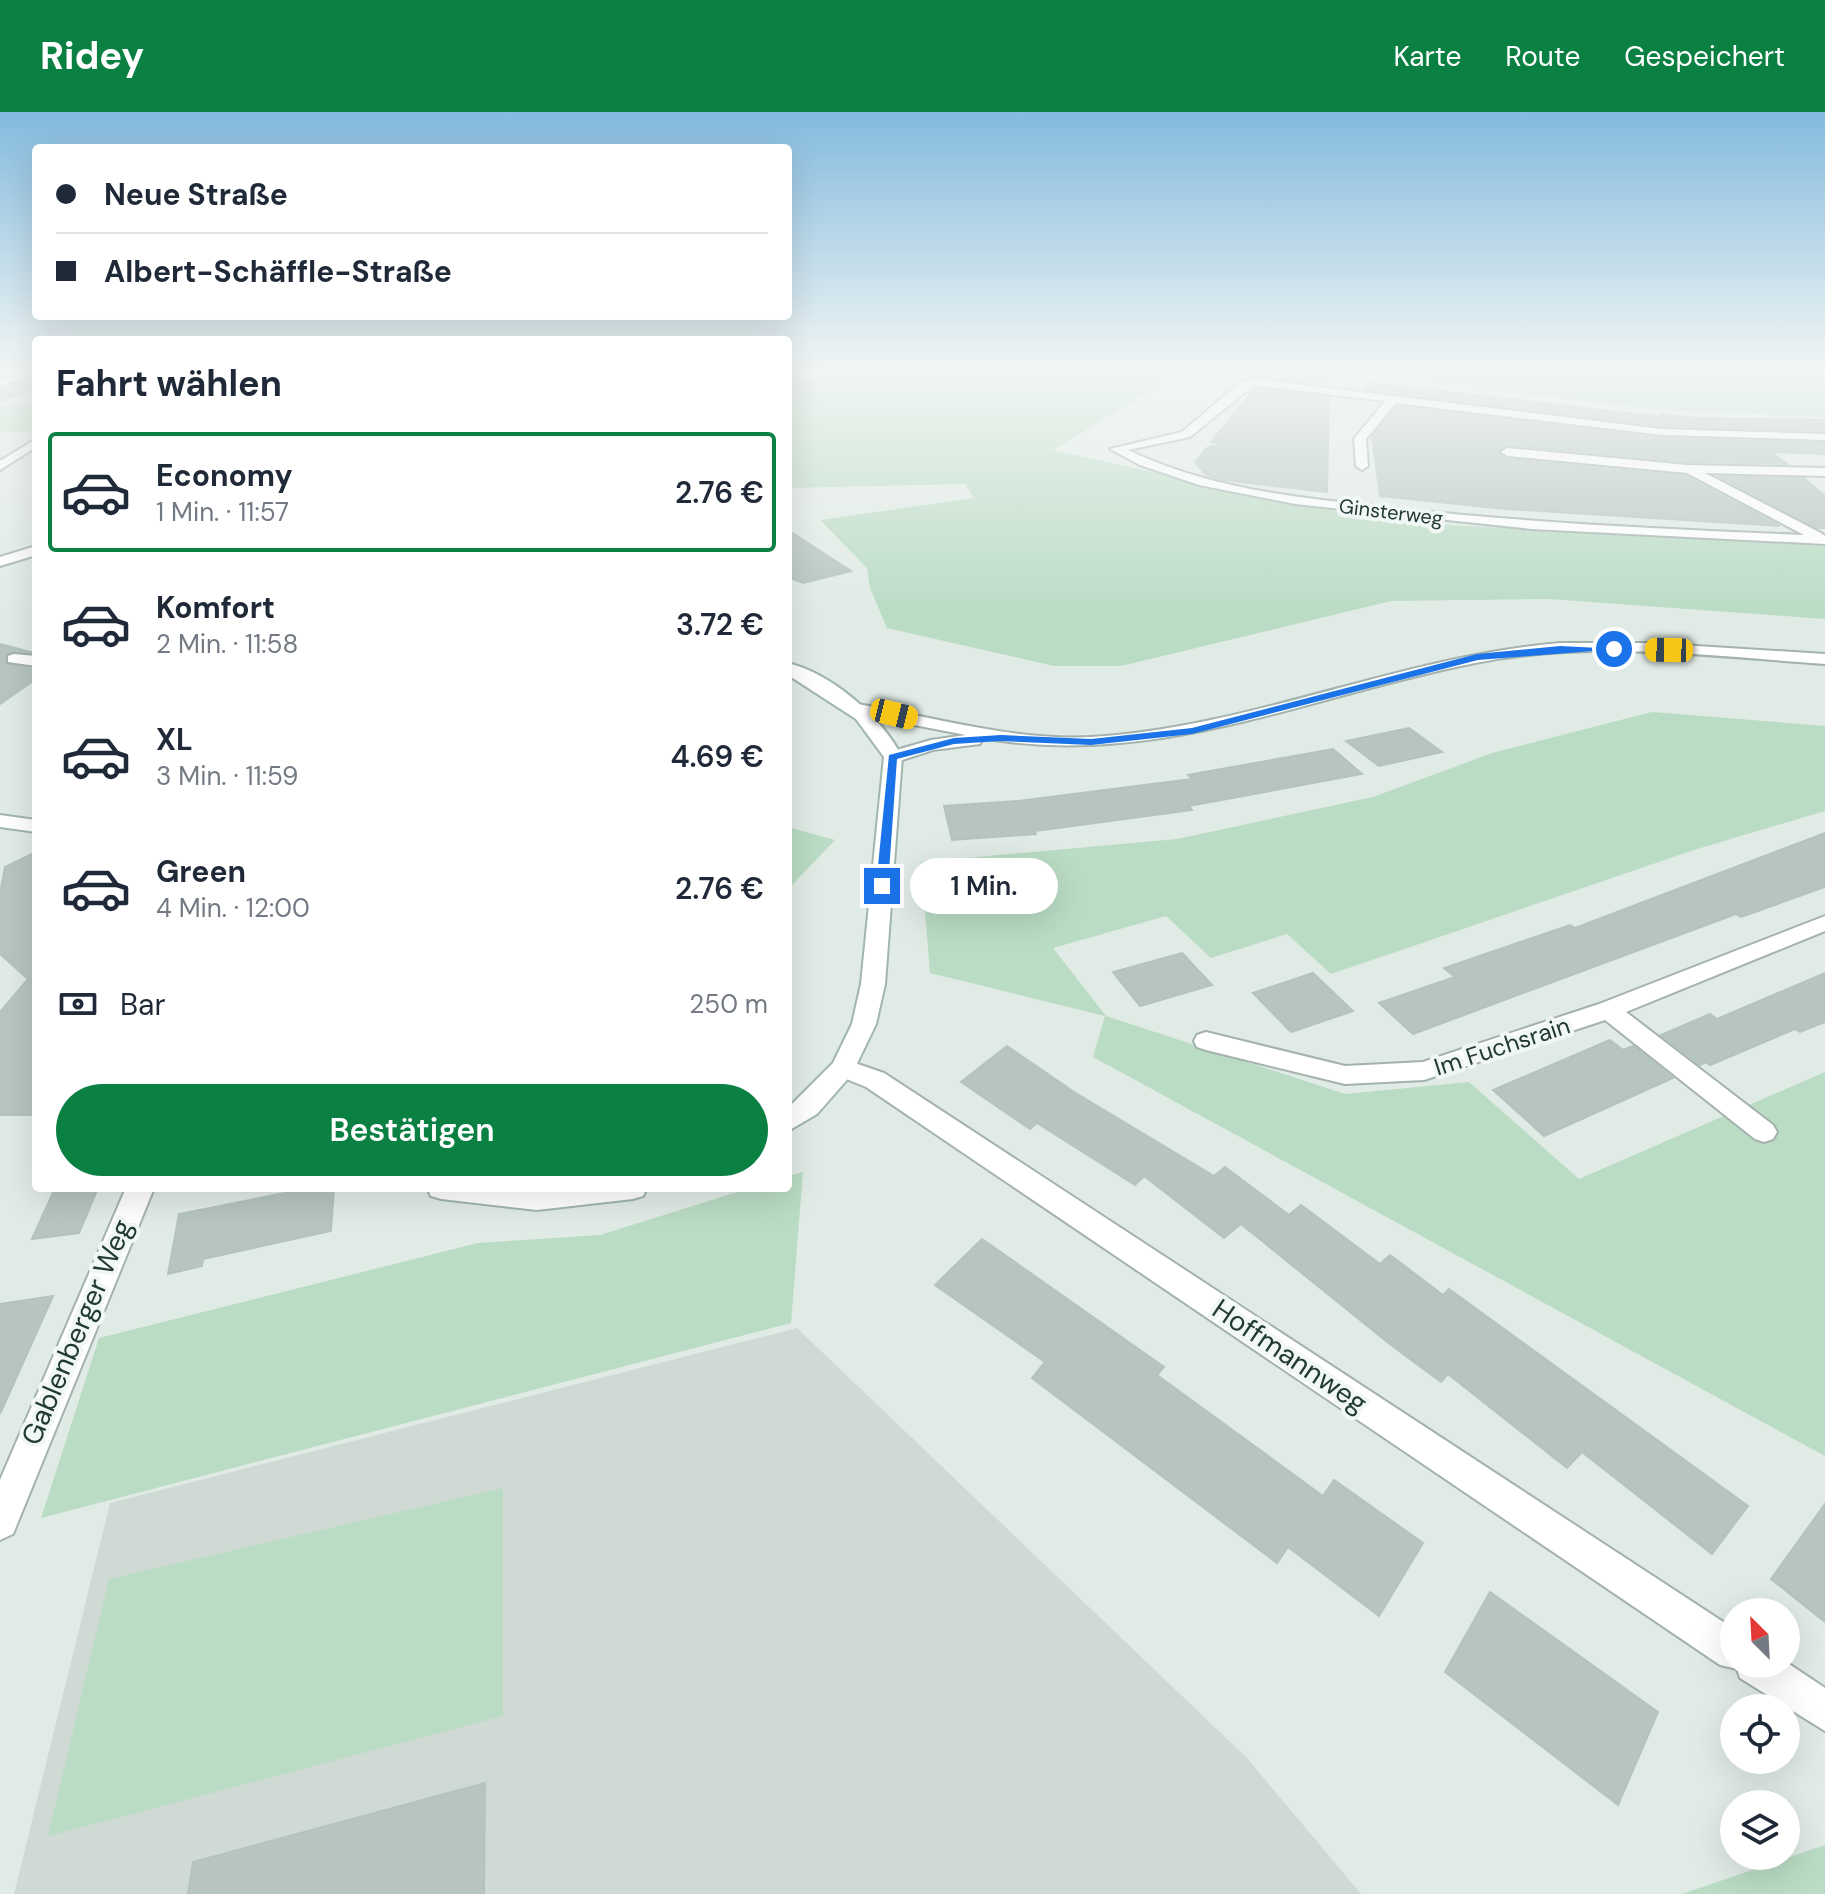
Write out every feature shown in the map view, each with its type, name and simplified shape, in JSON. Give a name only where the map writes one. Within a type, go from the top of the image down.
[{"type":"street","points":[[0,466],[24,450]]},
{"type":"street","name":"Ginsterweg","points":[[1119,450],[1168,473],[1243,491],[1339,506],[1441,518],[1824,540]]},
{"type":"street","points":[[1361,450],[1362,466]]},
{"type":"street","points":[[1507,452],[1687,469],[1825,472]]},
{"type":"street","points":[[1679,456],[1687,469],[1824,540]]},
{"type":"street","points":[[0,562],[32,551]]},
{"type":"street","points":[[893,757],[954,741],[1001,738],[1091,742],[1192,731],[1477,657],[1560,648],[1825,659]]},
{"type":"street","points":[[14,659],[32,661]]},
{"type":"street","points":[[792,670],[852,708],[886,740],[893,757],[873,984],[864,1024],[843,1068],[808,1107],[792,1118]]},
{"type":"street","points":[[852,708],[1001,738]]},
{"type":"street","points":[[0,821],[32,825]]},
{"type":"street","name":"Im Fuchsrain","points":[[1206,1041],[1345,1075],[1424,1071],[1608,1010],[1825,923]]},
{"type":"street","points":[[1608,1010],[1764,1132]]},
{"type":"street","name":"Hoffmannweg","points":[[843,1068],[875,1080],[1720,1642]]},
{"type":"street","name":"Gablenberger Weg","points":[[0,1522],[138,1192]]},
{"type":"street","points":[[461,1192],[495,1199],[569,1200],[612,1192]]},
{"type":"street","points":[[1775,1678],[1825,1711]]},
{"type":"shaded area","points":[[797,1328],[1246,1757],[1361,1894],[14,1894],[110,1503]]},
{"type":"green space","points":[[792,450],[1054,450],[1274,499],[1450,525],[1825,546],[1825,619],[1549,599],[1391,601],[1121,666],[1054,666],[887,628],[870,588],[867,568],[820,520],[974,498],[965,484],[792,488]]},
{"type":"green space","points":[[1652,712],[1825,726],[1825,811],[1697,849],[1331,974],[1287,934],[1211,958],[1166,916],[1053,948],[1106,1016],[1345,1094],[1469,1082],[1579,1179],[1825,1072],[1825,1456],[1093,1057],[1105,1016],[930,973],[921,862],[1177,839],[1373,797],[1492,753]]},
{"type":"green space","points":[[792,828],[835,840],[792,885]]},
{"type":"green space","points":[[803,1172],[791,1323],[41,1518],[99,1338],[478,1243],[600,1235],[737,1192],[792,1192],[792,1175]]},
{"type":"green space","points":[[503,1488],[503,1716],[48,1836],[109,1579]]},
{"type":"green space","points":[[1825,1845],[1825,1894],[1682,1894],[1752,1870],[1800,1870],[1800,1854]]},
{"type":"building","points":[[1205,450],[1328,450],[1327,492],[1223,480],[1206,475],[1195,462]]},
{"type":"building","points":[[1374,450],[1499,450],[1507,459],[1686,476],[1780,526],[1506,509],[1380,496]]},
{"type":"building","points":[[1562,450],[1825,450],[1825,454],[1771,452],[1787,464],[1687,462]]},
{"type":"building","points":[[1718,476],[1804,478],[1825,496],[1825,528],[1817,528]]},
{"type":"building","points":[[792,533],[851,571],[803,583],[792,579]]},
{"type":"building","points":[[0,644],[32,652],[7,653],[6,664],[32,668],[32,682],[0,704]]},
{"type":"building","points":[[1409,728],[1442,752],[1379,766],[1346,741]]},
{"type":"building","points":[[1333,749],[1362,774],[1189,806],[1192,810],[1035,831],[1036,834],[952,840],[944,806],[1018,801],[1192,779],[1188,775]]},
{"type":"building","points":[[1825,833],[1825,887],[1741,917],[1736,914],[1413,1034],[1379,1003],[1455,977],[1444,968],[1570,925],[1575,928]]},
{"type":"building","points":[[32,854],[32,1115],[0,1115],[0,1012],[28,979],[0,954],[0,893],[5,867]]},
{"type":"building","points":[[1182,953],[1212,985],[1140,1006],[1113,972]]},
{"type":"building","points":[[1313,973],[1353,1011],[1291,1032],[1253,993]]},
{"type":"building","points":[[1825,973],[1825,1022],[1800,1032],[1795,1029],[1710,1065],[1706,1062],[1700,1065],[1661,1035],[1710,1014],[1717,1019]]},
{"type":"building","points":[[1610,1040],[1623,1050],[1633,1046],[1673,1078],[1544,1136],[1493,1090]]},
{"type":"building","points":[[1007,1046],[1074,1092],[1214,1176],[1225,1167],[1289,1215],[1301,1205],[1380,1264],[1390,1255],[1443,1295],[1449,1289],[1748,1506],[1712,1554],[1582,1452],[1567,1468],[1448,1374],[1441,1382],[1391,1345],[1241,1224],[1224,1238],[1144,1176],[1135,1185],[1037,1123],[1030,1129],[961,1082]]},
{"type":"building","points":[[53,1192],[96,1192],[79,1233],[32,1239]]},
{"type":"building","points":[[290,1192],[334,1192],[331,1231],[203,1259],[202,1266],[168,1274],[179,1214]]},
{"type":"building","points":[[982,1239],[1164,1367],[1157,1375],[1323,1496],[1334,1480],[1423,1543],[1379,1616],[1288,1547],[1277,1563],[1032,1378],[1045,1362],[935,1285]]},
{"type":"building","points":[[53,1296],[0,1414],[0,1304]]},
{"type":"building","points":[[1825,1504],[1825,1622],[1800,1602],[1800,1598],[1795,1598],[1771,1579]]},
{"type":"building","points":[[1490,1592],[1658,1712],[1618,1805],[1445,1672]]},
{"type":"building","points":[[485,1783],[484,1894],[188,1894],[193,1862]]},
{"type":"route","points":[[882,886],[893,757],[917,749],[954,741],[1001,738],[1091,742],[1192,731],[1477,657],[1560,648],[1614,649]]}]
